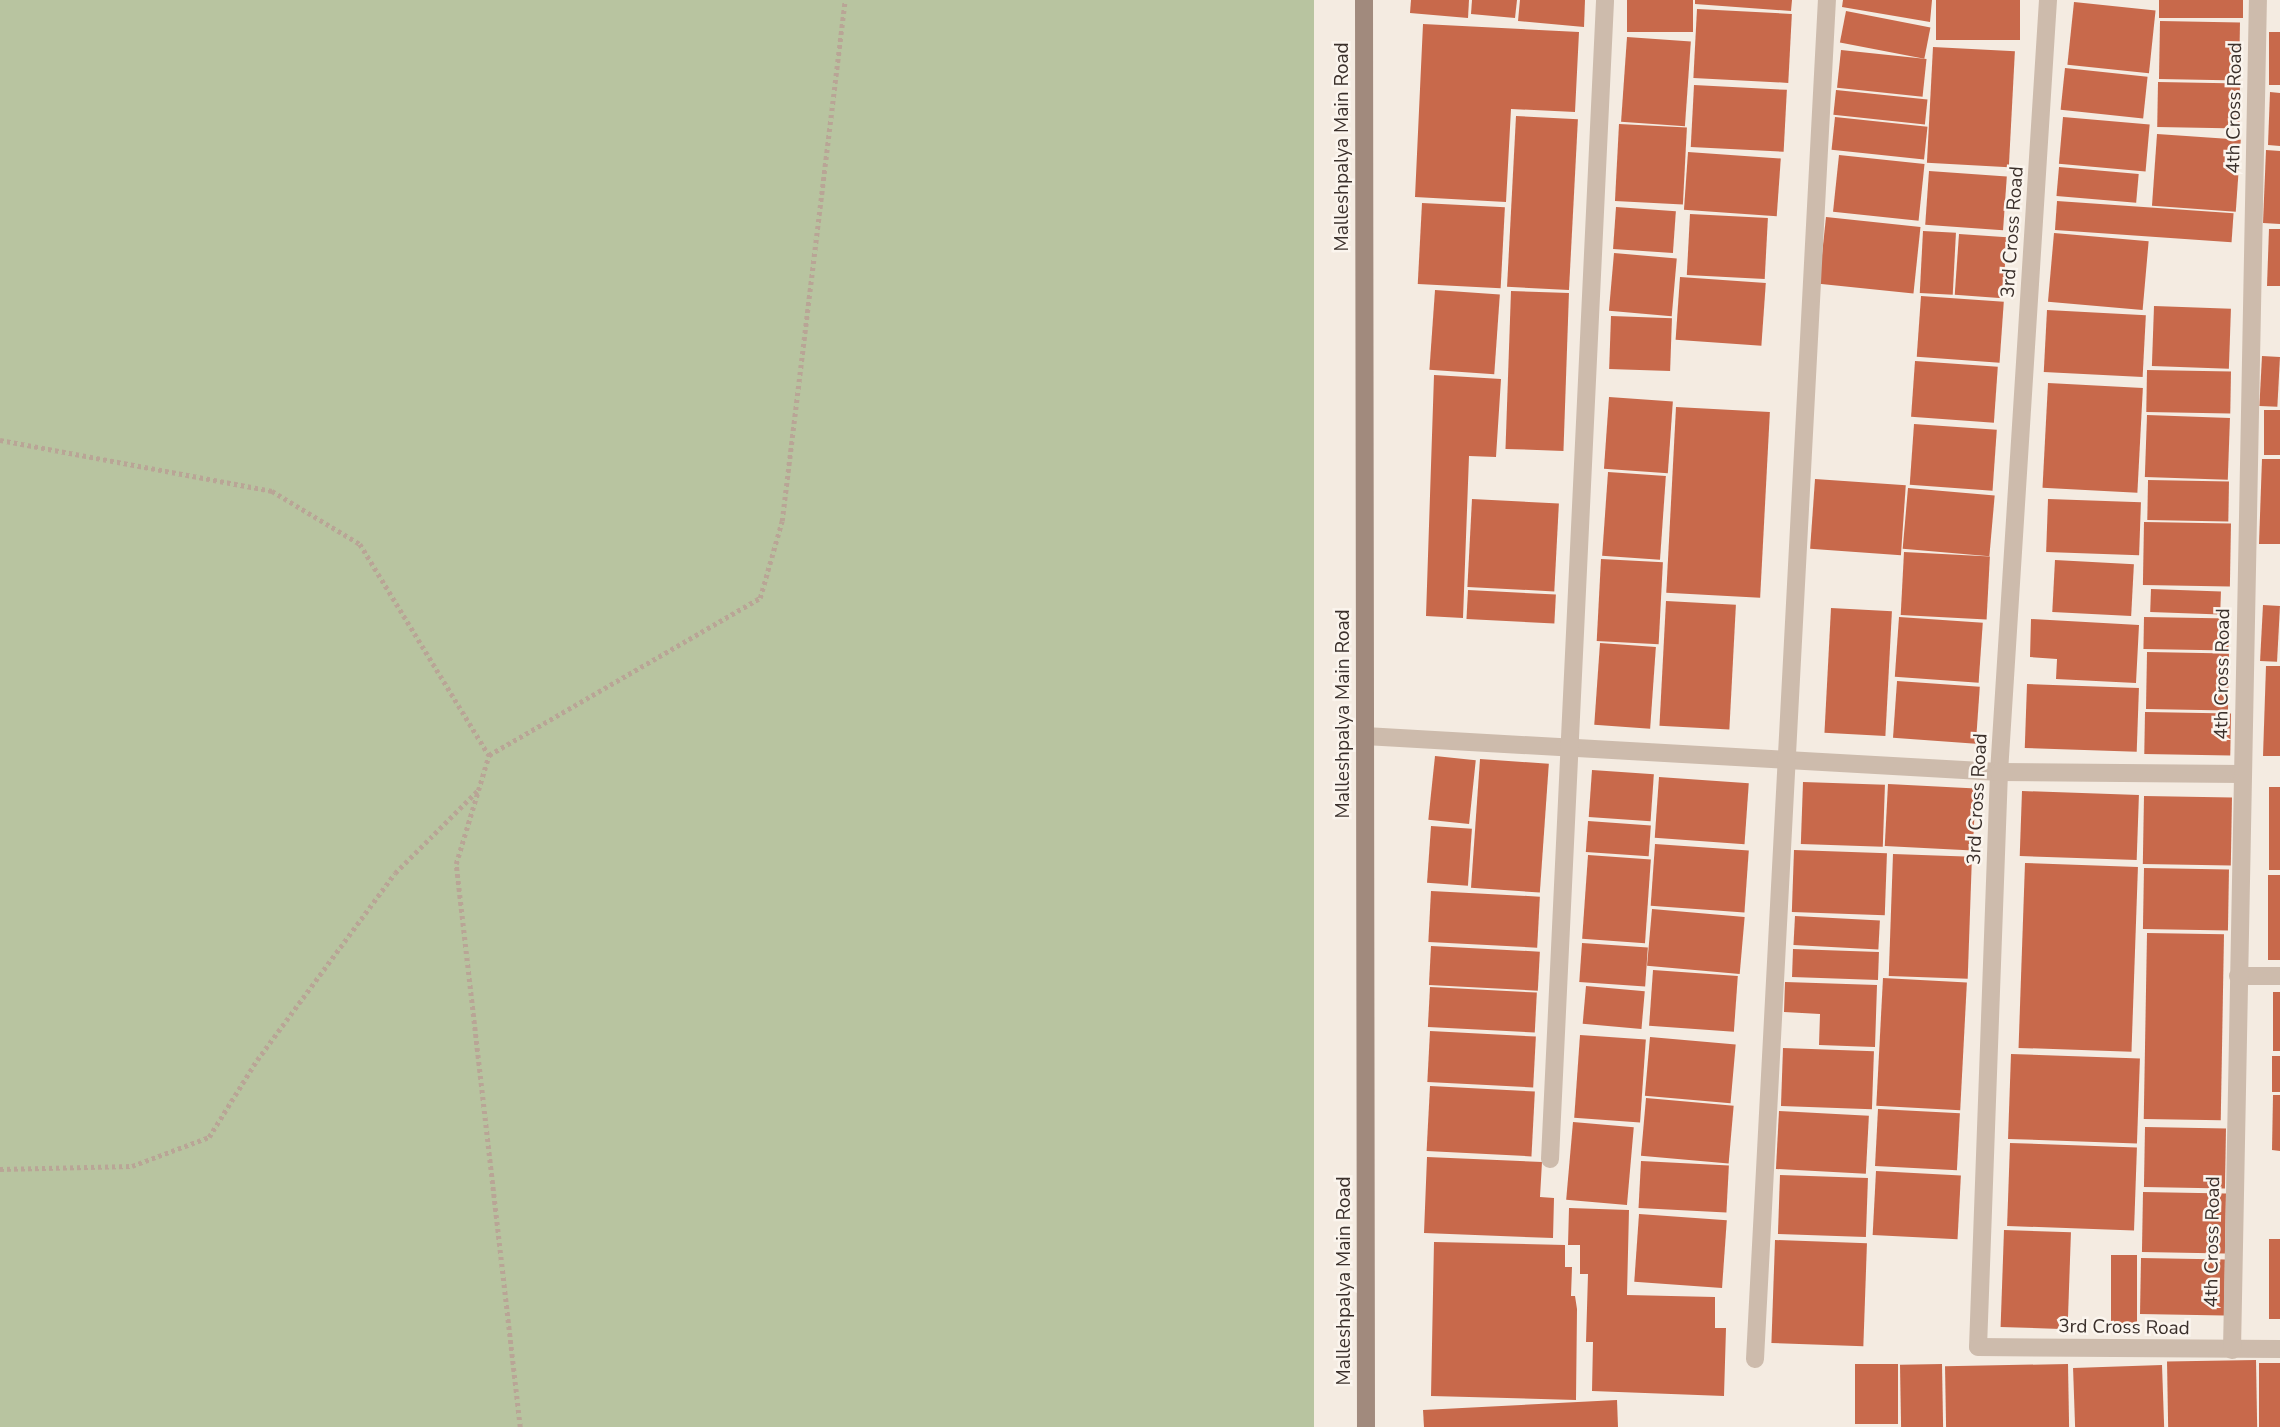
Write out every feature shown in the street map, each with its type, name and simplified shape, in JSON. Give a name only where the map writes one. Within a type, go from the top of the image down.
[{"type":"main road","name":"Malleshpalya Main Road","points":[[1364,0],[1366,1427]]},
{"type":"street","points":[[1550,1159],[1605,0]]},
{"type":"street","points":[[1755,1359],[1827,0]]},
{"type":"street","name":"3rd Cross Road","points":[[2048,0],[1999,772],[1978,1347],[2232,1350]]},
{"type":"street","name":"4th Cross Road","points":[[2232,1350],[2258,0]]},
{"type":"street","points":[[1365,736],[1999,772],[2242,774]]},
{"type":"street","points":[[2238,975],[2280,976]]},
{"type":"street","points":[[2232,1350],[2280,1349]]},
{"type":"path","points":[[520,1427],[456,864],[489,755],[760,598],[782,521],[845,0]]},
{"type":"path","points":[[0,440],[272,491],[360,544],[489,755]]},
{"type":"path","points":[[0,1169],[132,1166],[209,1137],[257,1060],[396,873],[478,791]]},
{"type":"green space","points":[[0,0],[1314,0],[1314,1427],[0,1427]]},
{"type":"building","points":[[1411,0],[1469,0],[1468,18],[1410,13]]},
{"type":"building","points":[[1472,0],[1517,0],[1515,18],[1471,14]]},
{"type":"building","points":[[1520,0],[1585,0],[1584,27],[1518,21]]},
{"type":"building","points":[[1627,0],[1693,0],[1693,32],[1627,32]]},
{"type":"building","points":[[1695,0],[1792,0],[1791,11],[1695,4]]},
{"type":"building","points":[[1843,0],[1932,0],[1930,22],[1842,7]]},
{"type":"building","points":[[1936,0],[2020,0],[2020,40],[1936,40]]},
{"type":"building","points":[[2159,0],[2243,0],[2243,18],[2159,18]]},
{"type":"building","points":[[2074,2],[2156,11],[2149,73],[2067,65]]},
{"type":"building","points":[[1697,9],[1792,14],[1788,83],[1693,78]]},
{"type":"building","points":[[1846,11],[1930,27],[1924,59],[1840,42]]},
{"type":"building","points":[[2160,21],[2240,22],[2239,80],[2159,79]]},
{"type":"building","points":[[1423,24],[1579,32],[1575,112],[1511,109],[1506,202],[1415,197]]},
{"type":"building","points":[[2269,32],[2280,32],[2280,85],[2269,85]]},
{"type":"building","points":[[1627,37],[1691,41],[1685,126],[1621,122]]},
{"type":"building","points":[[1933,47],[2015,51],[2009,167],[1927,163]]},
{"type":"building","points":[[1841,50],[1927,59],[1923,97],[1837,88]]},
{"type":"building","points":[[2065,68],[2148,77],[2143,118],[2061,110]]},
{"type":"building","points":[[2158,82],[2240,83],[2239,128],[2157,127]]},
{"type":"building","points":[[1694,85],[1787,90],[1784,152],[1691,147]]},
{"type":"building","points":[[1836,90],[1927,100],[1925,124],[1833,115]]},
{"type":"building","points":[[2270,92],[2280,93],[2280,146],[2268,145]]},
{"type":"building","points":[[1516,116],[1578,119],[1569,290],[1507,287]]},
{"type":"building","points":[[1835,117],[1927,127],[1924,160],[1832,150]]},
{"type":"building","points":[[2063,117],[2150,125],[2146,171],[2059,164]]},
{"type":"building","points":[[1619,124],[1687,128],[1683,204],[1615,201]]},
{"type":"building","points":[[2157,134],[2241,140],[2236,212],[2152,206]]},
{"type":"building","points":[[2266,150],[2280,151],[2280,224],[2263,223]]},
{"type":"building","points":[[1688,152],[1781,158],[1777,216],[1684,210]]},
{"type":"building","points":[[1839,155],[1925,164],[1919,221],[1833,212]]},
{"type":"building","points":[[2059,167],[2139,174],[2136,203],[2056,196]]},
{"type":"building","points":[[1929,171],[2007,176],[2003,230],[1925,225]]},
{"type":"building","points":[[2057,201],[2234,213],[2232,242],[2055,230]]},
{"type":"building","points":[[1422,203],[1505,207],[1501,288],[1418,284]]},
{"type":"building","points":[[1616,207],[1676,211],[1673,253],[1613,249]]},
{"type":"building","points":[[1690,214],[1768,218],[1765,279],[1687,275]]},
{"type":"building","points":[[1826,217],[1920,227],[1913,294],[1819,284]]},
{"type":"building","points":[[2269,229],[2280,229],[2280,286],[2267,286]]},
{"type":"building","points":[[1923,231],[1956,233],[1953,295],[1920,293]]},
{"type":"building","points":[[2054,233],[2149,241],[2143,310],[2048,302]]},
{"type":"building","points":[[1959,234],[2007,237],[2003,298],[1955,295]]},
{"type":"building","points":[[1614,253],[1677,258],[1672,316],[1609,311]]},
{"type":"building","points":[[1680,277],[1766,283],[1761,346],[1676,340]]},
{"type":"building","points":[[1435,290],[1500,295],[1494,374],[1429,370]]},
{"type":"building","points":[[1511,291],[1569,293],[1563,451],[1505,449]]},
{"type":"building","points":[[1921,296],[2004,302],[2000,363],[1917,357]]},
{"type":"building","points":[[2154,306],[2231,309],[2229,369],[2152,366]]},
{"type":"building","points":[[2047,310],[2146,315],[2143,377],[2044,372]]},
{"type":"building","points":[[1611,316],[1672,318],[1670,371],[1609,369]]},
{"type":"building","points":[[2262,356],[2280,357],[2277,407],[2259,406]]},
{"type":"building","points":[[1915,361],[1998,367],[1994,423],[1911,417]]},
{"type":"building","points":[[2147,370],[2231,371],[2230,413],[2146,412]]},
{"type":"building","points":[[1434,375],[1501,379],[1496,457],[1469,456],[1463,618],[1426,616]]},
{"type":"building","points":[[2048,383],[2143,388],[2137,493],[2043,488]]},
{"type":"building","points":[[1609,397],[1673,401],[1668,473],[1604,469]]},
{"type":"building","points":[[1676,407],[1770,412],[1760,598],[1666,593]]},
{"type":"building","points":[[2264,410],[2280,410],[2280,455],[2264,455]]},
{"type":"building","points":[[2147,415],[2230,418],[2228,480],[2145,477]]},
{"type":"building","points":[[1914,424],[1997,430],[1993,491],[1910,485]]},
{"type":"building","points":[[2262,459],[2280,459],[2280,544],[2259,544]]},
{"type":"building","points":[[1608,472],[1666,476],[1660,560],[1602,556]]},
{"type":"building","points":[[1815,479],[1906,485],[1901,555],[1810,549]]},
{"type":"building","points":[[2148,480],[2229,481],[2228,521],[2147,520]]},
{"type":"building","points":[[1908,488],[1995,496],[1989,556],[1903,549]]},
{"type":"building","points":[[1472,499],[1559,504],[1554,591],[1467,587]]},
{"type":"building","points":[[2048,499],[2141,502],[2139,555],[2046,552]]},
{"type":"building","points":[[2144,522],[2231,524],[2230,587],[2143,585]]},
{"type":"building","points":[[1904,552],[1990,557],[1987,619],[1901,615]]},
{"type":"building","points":[[1601,559],[1663,562],[1659,644],[1597,641]]},
{"type":"building","points":[[2055,560],[2134,564],[2131,616],[2052,612]]},
{"type":"building","points":[[2151,589],[2221,591],[2220,614],[2150,612]]},
{"type":"building","points":[[1468,590],[1556,595],[1554,624],[1466,619]]},
{"type":"building","points":[[1666,601],[1736,605],[1729,729],[1659,726]]},
{"type":"building","points":[[2263,605],[2280,606],[2277,662],[2260,661]]},
{"type":"building","points":[[1831,608],[1892,611],[1885,736],[1824,733]]},
{"type":"building","points":[[1899,617],[1983,623],[1979,683],[1895,677]]},
{"type":"building","points":[[2144,617],[2229,618],[2228,650],[2143,649]]},
{"type":"building","points":[[2031,619],[2139,625],[2136,683],[2056,679],[2057,659],[2030,657]]},
{"type":"building","points":[[1600,643],[1656,647],[1650,729],[1594,725]]},
{"type":"building","points":[[2147,652],[2229,653],[2228,710],[2146,709]]},
{"type":"building","points":[[2266,666],[2280,666],[2280,756],[2263,756]]},
{"type":"building","points":[[1897,681],[1980,687],[1976,744],[1893,738]]},
{"type":"building","points":[[2027,684],[2139,688],[2137,752],[2025,748]]},
{"type":"building","points":[[2145,712],[2231,714],[2230,755],[2144,754]]},
{"type":"building","points":[[1435,756],[1476,760],[1469,824],[1428,820]]},
{"type":"building","points":[[1480,759],[1549,764],[1540,892],[1471,888]]},
{"type":"building","points":[[1592,770],[1654,774],[1651,821],[1589,817]]},
{"type":"building","points":[[1659,777],[1749,783],[1745,844],[1655,838]]},
{"type":"building","points":[[1803,782],[1885,785],[1883,847],[1801,844]]},
{"type":"building","points":[[1888,784],[1976,789],[1973,851],[1885,846]]},
{"type":"building","points":[[2269,787],[2280,787],[2280,870],[2269,870]]},
{"type":"building","points":[[2022,791],[2139,795],[2137,860],[2020,856]]},
{"type":"building","points":[[2144,796],[2232,798],[2231,866],[2143,864]]},
{"type":"building","points":[[1588,821],[1651,825],[1649,856],[1586,852]]},
{"type":"building","points":[[1431,826],[1472,829],[1468,886],[1427,883]]},
{"type":"building","points":[[1655,844],[1749,851],[1744,912],[1651,906]]},
{"type":"building","points":[[1794,850],[1887,853],[1885,915],[1792,912]]},
{"type":"building","points":[[1893,854],[1972,857],[1968,979],[1889,976]]},
{"type":"building","points":[[1588,855],[1651,859],[1645,943],[1582,939]]},
{"type":"building","points":[[2025,863],[2138,867],[2131,1052],[2019,1048]]},
{"type":"building","points":[[2144,868],[2229,869],[2228,930],[2143,929]]},
{"type":"building","points":[[2268,875],[2280,875],[2280,960],[2268,960]]},
{"type":"building","points":[[1431,891],[1540,897],[1537,948],[1428,942]]},
{"type":"building","points":[[1652,909],[1745,917],[1740,974],[1647,966]]},
{"type":"building","points":[[1795,916],[1880,920],[1878,949],[1793,945]]},
{"type":"building","points":[[2147,933],[2224,934],[2221,1120],[2144,1119]]},
{"type":"building","points":[[1582,943],[1648,948],[1645,987],[1579,982]]},
{"type":"building","points":[[1431,946],[1540,952],[1538,991],[1429,985]]},
{"type":"building","points":[[1793,949],[1879,952],[1878,980],[1792,977]]},
{"type":"building","points":[[1653,970],[1738,976],[1734,1032],[1649,1026]]},
{"type":"building","points":[[1883,978],[1967,982],[1960,1110],[1876,1106]]},
{"type":"building","points":[[1785,982],[1877,985],[1875,1047],[1819,1045],[1820,1014],[1784,1012]]},
{"type":"building","points":[[1586,986],[1645,991],[1641,1029],[1583,1024]]},
{"type":"building","points":[[1430,987],[1537,993],[1535,1033],[1428,1027]]},
{"type":"building","points":[[2273,992],[2280,992],[2280,1051],[2273,1051]]},
{"type":"building","points":[[1430,1031],[1536,1037],[1533,1087],[1427,1082]]},
{"type":"building","points":[[1580,1035],[1646,1040],[1640,1122],[1574,1118]]},
{"type":"building","points":[[1650,1037],[1736,1044],[1731,1103],[1645,1096]]},
{"type":"building","points":[[1783,1048],[1874,1051],[1872,1109],[1781,1106]]},
{"type":"building","points":[[2011,1054],[2140,1059],[2137,1143],[2008,1139]]},
{"type":"building","points":[[2272,1056],[2280,1056],[2280,1092],[2272,1092]]},
{"type":"building","points":[[1430,1086],[1535,1091],[1531,1156],[1427,1151]]},
{"type":"building","points":[[2273,1095],[2280,1095],[2280,1151],[2272,1150]]},
{"type":"building","points":[[1646,1098],[1734,1106],[1729,1163],[1641,1156]]},
{"type":"building","points":[[1878,1109],[1960,1113],[1957,1170],[1875,1166]]},
{"type":"building","points":[[1779,1111],[1869,1116],[1866,1174],[1776,1169]]},
{"type":"building","points":[[1573,1122],[1634,1127],[1627,1205],[1566,1200]]},
{"type":"building","points":[[2145,1127],[2226,1128],[2225,1188],[2144,1187]]},
{"type":"building","points":[[2010,1143],[2137,1147],[2134,1230],[2007,1226]]},
{"type":"building","points":[[1427,1157],[1542,1162],[1540,1197],[1554,1198],[1553,1238],[1424,1233]]},
{"type":"building","points":[[1641,1161],[1729,1166],[1726,1213],[1639,1208]]},
{"type":"building","points":[[1876,1171],[1961,1175],[1958,1239],[1873,1235]]},
{"type":"building","points":[[1780,1175],[1868,1178],[1866,1237],[1778,1234]]},
{"type":"building","points":[[2143,1192],[2226,1193],[2225,1253],[2142,1252]]},
{"type":"building","points":[[1569,1208],[1629,1210],[1627,1295],[1715,1297],[1715,1328],[1726,1328],[1724,1396],[1592,1391],[1593,1342],[1586,1342],[1588,1274],[1580,1274],[1580,1245],[1568,1245]]},
{"type":"building","points":[[1639,1214],[1727,1220],[1722,1288],[1634,1282]]},
{"type":"building","points":[[2004,1230],[2071,1232],[2068,1329],[2001,1327]]},
{"type":"building","points":[[2269,1239],[2280,1239],[2280,1319],[2269,1319]]},
{"type":"building","points":[[1775,1240],[1867,1243],[1863,1346],[1771,1343]]},
{"type":"building","points":[[1434,1242],[1565,1245],[1565,1267],[1572,1267],[1571,1296],[1575,1296],[1577,1309],[1576,1400],[1431,1396]]},
{"type":"building","points":[[2111,1255],[2137,1255],[2137,1323],[2111,1323]]},
{"type":"building","points":[[2141,1258],[2225,1259],[2224,1315],[2140,1314]]},
{"type":"building","points":[[2256,1360],[2257,1427],[2168,1427],[2167,1362]]},
{"type":"building","points":[[2259,1363],[2280,1363],[2280,1427],[2259,1427]]},
{"type":"building","points":[[1855,1364],[1898,1364],[1898,1424],[1855,1424]]},
{"type":"building","points":[[1942,1364],[1943,1427],[1901,1427],[1900,1365]]},
{"type":"building","points":[[2068,1364],[2069,1427],[1946,1427],[1945,1366]]},
{"type":"building","points":[[2162,1365],[2164,1427],[2075,1427],[2073,1368]]},
{"type":"building","points":[[1617,1400],[1618,1427],[1424,1427],[1423,1410]]}]
